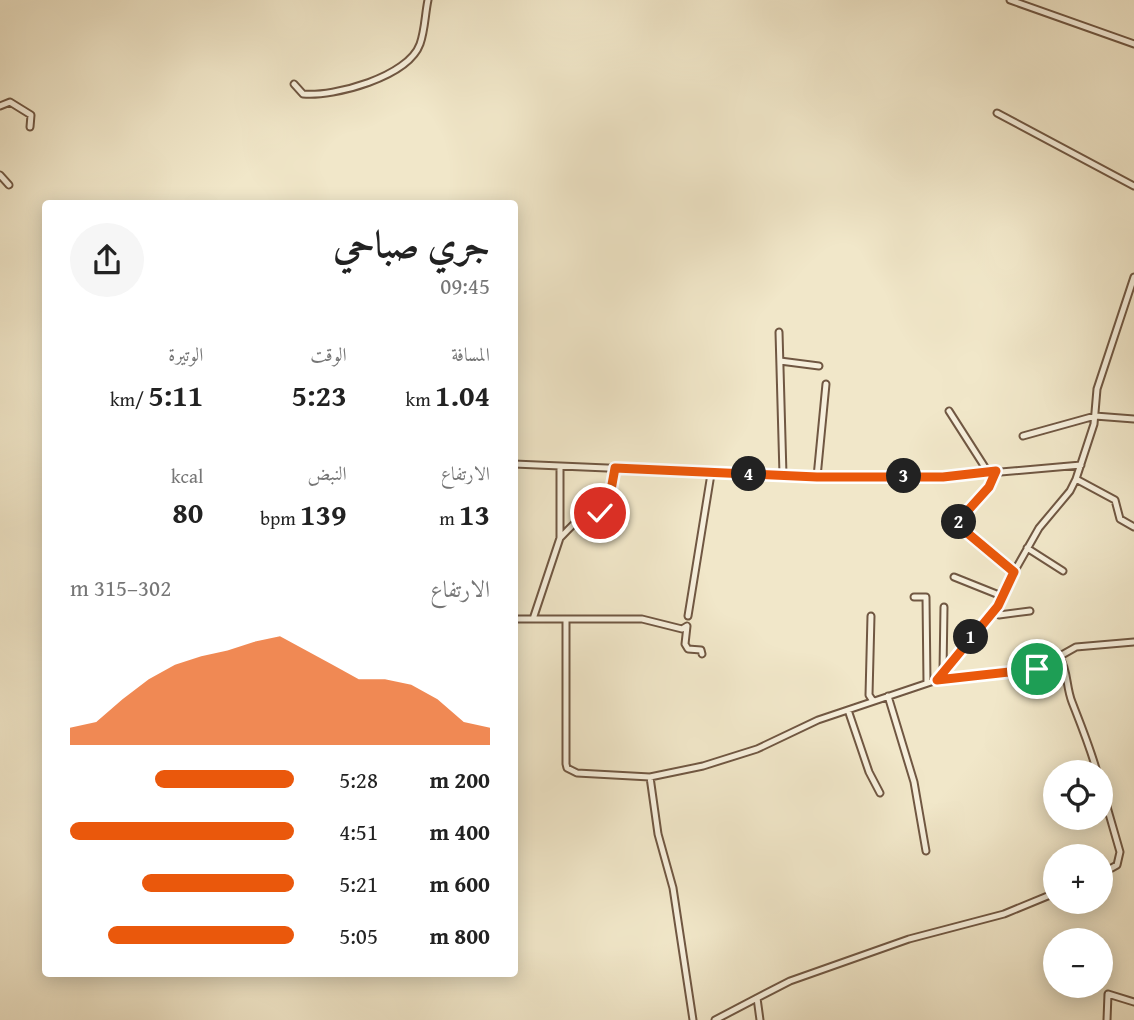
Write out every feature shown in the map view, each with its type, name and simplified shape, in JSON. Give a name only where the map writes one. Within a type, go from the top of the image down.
[{"type":"street","points":[[293,84],[303,94],[322,96],[373,81],[402,64],[419,46],[428,0]]},
{"type":"street","points":[[1010,0],[1134,44]]},
{"type":"street","points":[[0,106],[10,102],[31,116],[30,127]]},
{"type":"street","points":[[998,113],[1134,186]]},
{"type":"street","points":[[0,175],[9,185]]},
{"type":"street","points":[[937,680],[1004,597],[1027,548],[1076,479],[1095,416],[1097,388],[1134,277]]},
{"type":"street","points":[[779,332],[783,475]]},
{"type":"street","points":[[780,361],[819,366]]},
{"type":"street","points":[[817,477],[826,384]]},
{"type":"street","points":[[949,411],[988,472]]},
{"type":"street","points":[[1023,436],[1095,416],[1134,419]]},
{"type":"street","points":[[518,464],[817,477],[943,477],[1081,465]]},
{"type":"street","points":[[533,619],[560,538],[561,466]]},
{"type":"street","points":[[560,538],[583,516],[591,512],[607,513],[615,468]]},
{"type":"street","points":[[996,471],[989,487],[962,517],[959,526],[1014,572]]},
{"type":"street","points":[[688,616],[711,474]]},
{"type":"street","points":[[1076,479],[1115,500],[1120,519],[1134,527]]},
{"type":"street","points":[[1027,548],[1063,570]]},
{"type":"street","points":[[954,577],[1004,597]]},
{"type":"street","points":[[914,597],[926,597],[927,683]]},
{"type":"street","points":[[943,671],[944,607]]},
{"type":"street","points":[[993,612],[999,614],[1030,611]]},
{"type":"street","points":[[871,616],[869,695],[873,701]]},
{"type":"street","points":[[518,619],[642,619],[682,629],[687,626],[685,644],[688,649],[701,650],[702,654]]},
{"type":"street","points":[[566,619],[567,768],[577,773],[650,777],[703,766],[757,749],[818,720],[937,680],[1037,669],[1076,648],[1134,642]]},
{"type":"street","points":[[1060,658],[1066,667],[1071,700],[1084,727],[1094,760]]},
{"type":"street","points":[[888,696],[914,782],[926,850]]},
{"type":"street","points":[[849,710],[869,772],[880,793]]},
{"type":"street","points":[[650,777],[658,834],[673,888],[693,1020]]},
{"type":"street","points":[[1113,828],[1120,852],[1117,865],[1113,867]]},
{"type":"street","points":[[715,1020],[790,981],[909,939],[1004,914],[1043,898]]},
{"type":"street","points":[[1107,1020],[1108,994],[1134,1002]]},
{"type":"street","points":[[757,998],[760,1003],[760,1020]]},
{"type":"route","points":[[600,513],[607,512],[615,468],[817,477],[943,477],[996,471],[989,487],[962,517],[959,526],[960,530],[1014,572],[998,606],[937,680],[1037,669]]}]
